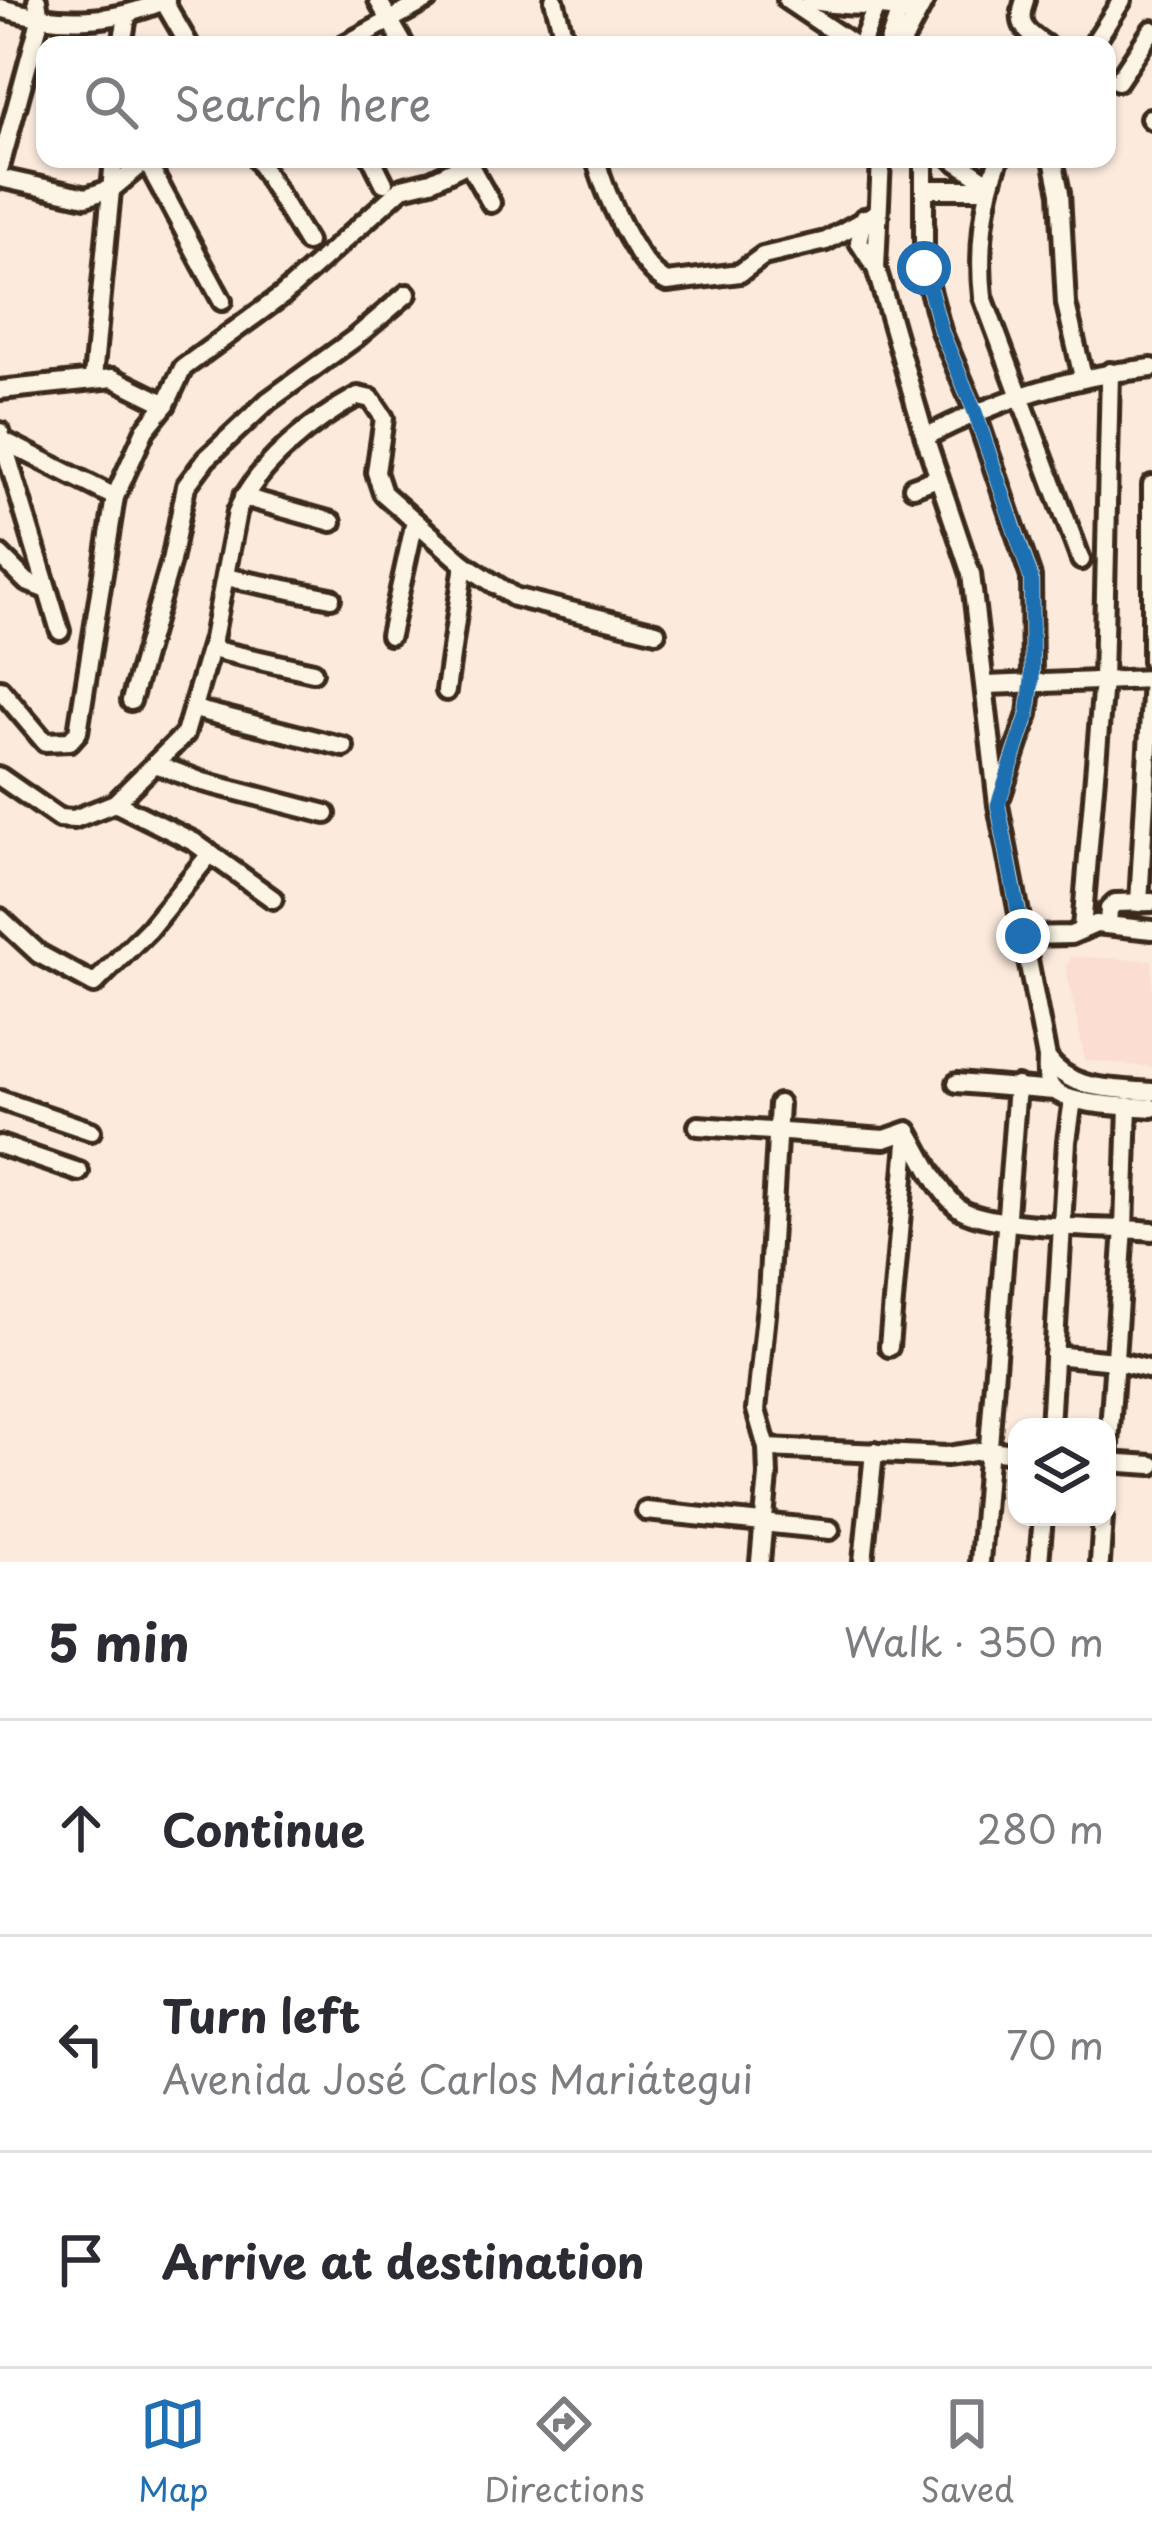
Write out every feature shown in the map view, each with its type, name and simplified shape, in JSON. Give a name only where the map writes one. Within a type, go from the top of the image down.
[{"type":"street","points":[[0,167],[40,20],[37,0]]},
{"type":"street","points":[[0,8],[40,20],[127,16],[164,0],[184,36]]},
{"type":"street","points":[[378,0],[399,36]]},
{"type":"street","points":[[362,36],[427,0]]},
{"type":"street","points":[[554,0],[564,36]]},
{"type":"street","points":[[1025,0],[1020,23],[1032,36]]},
{"type":"street","points":[[1099,36],[1122,0]]},
{"type":"street","points":[[799,2],[911,6]]},
{"type":"street","points":[[799,2],[846,36]]},
{"type":"street","points":[[862,36],[876,6]]},
{"type":"street","points":[[893,36],[911,6]]},
{"type":"street","points":[[903,36],[911,6]]},
{"type":"street","points":[[124,36],[127,16]]},
{"type":"street","points":[[1118,81],[1152,30]]},
{"type":"street","points":[[93,378],[114,168]]},
{"type":"street","points":[[0,178],[86,197],[113,188],[136,168]]},
{"type":"street","points":[[152,168],[222,301]]},
{"type":"street","points":[[262,168],[307,242]]},
{"type":"street","points":[[377,168],[384,182]]},
{"type":"street","points":[[0,688],[45,742],[70,741],[78,732],[115,497],[146,430],[166,404],[183,368],[283,295],[402,188],[431,181],[454,168]]},
{"type":"street","points":[[471,168],[491,203]]},
{"type":"street","points":[[598,168],[605,195],[650,271],[667,282],[740,273],[764,256],[826,241],[871,214]]},
{"type":"street","points":[[879,168],[871,214],[876,268],[971,574],[998,805],[1047,1078],[1054,1091]]},
{"type":"street","points":[[924,168],[924,268],[941,331],[975,412],[1031,578],[1028,714],[998,805]]},
{"type":"street","points":[[965,168],[989,186]]},
{"type":"street","points":[[996,168],[989,186],[982,297],[1081,560]]},
{"type":"street","points":[[1055,168],[1066,304],[1083,376]]},
{"type":"street","points":[[924,189],[989,186]]},
{"type":"street","points":[[131,701],[171,561],[186,486],[206,460],[268,401],[407,293]]},
{"type":"street","points":[[925,437],[1020,395],[1083,376],[1152,368]]},
{"type":"street","points":[[1082,928],[1103,680],[1110,372]]},
{"type":"street","points":[[0,390],[113,378],[166,404]]},
{"type":"street","points":[[0,777],[59,818],[74,819],[115,803],[185,734],[211,649],[243,496],[282,453],[358,395],[366,396],[384,418],[377,481],[382,493],[464,564],[514,597],[656,632]]},
{"type":"street","points":[[1,438],[115,497]]},
{"type":"street","points":[[1,438],[60,631]]},
{"type":"street","points":[[914,487],[938,478]]},
{"type":"street","points":[[1152,485],[1152,661]]},
{"type":"street","points":[[243,496],[332,522]]},
{"type":"street","points":[[390,635],[415,521]]},
{"type":"street","points":[[0,555],[27,582],[47,590]]},
{"type":"street","points":[[446,691],[464,564]]},
{"type":"street","points":[[225,578],[331,598]]},
{"type":"street","points":[[211,649],[313,672]]},
{"type":"street","points":[[986,685],[1032,680],[1152,680],[1145,902],[1115,903],[1109,909],[1108,924]]},
{"type":"street","points":[[194,709],[344,747]]},
{"type":"street","points":[[155,764],[202,782],[326,814]]},
{"type":"street","points":[[115,803],[210,854],[273,899]]},
{"type":"street","points":[[0,918],[39,954],[94,984],[149,929],[210,854]]},
{"type":"street","points":[[1023,936],[1058,936],[1108,924],[1152,930]]},
{"type":"street","points":[[1047,1058],[1056,1071],[1077,1083],[1152,1092]]},
{"type":"street","points":[[957,1083],[1017,1086],[1054,1091],[1073,1100],[1152,1108]]},
{"type":"street","points":[[980,1562],[1017,1086]]},
{"type":"street","points":[[0,1100],[91,1131]]},
{"type":"street","points":[[1050,1418],[1073,1100]]},
{"type":"street","points":[[760,1562],[767,1448],[756,1410],[779,1104]]},
{"type":"street","points":[[1110,1418],[1128,1106]]},
{"type":"street","points":[[698,1126],[885,1139],[908,1131]]},
{"type":"street","points":[[908,1131],[958,1208],[1004,1220],[1152,1231]]},
{"type":"street","points":[[889,1347],[908,1131]]},
{"type":"street","points":[[0,1145],[79,1172]]},
{"type":"street","points":[[1054,1354],[1152,1370]]},
{"type":"street","points":[[767,1448],[947,1456],[1008,1452]]},
{"type":"street","points":[[862,1562],[874,1452]]},
{"type":"street","points":[[1116,1463],[1152,1465]]},
{"type":"street","points":[[646,1511],[830,1529]]},
{"type":"street","points":[[1039,1562],[1042,1526]]},
{"type":"street","points":[[1100,1562],[1102,1526]]},
{"type":"shaded area","points":[[1072,957],[1152,960],[1152,1067],[1085,1060],[1066,967]]},
{"type":"route","points":[[924,268],[941,331],[975,412],[1031,578],[1028,714],[998,805],[1023,936]]}]
